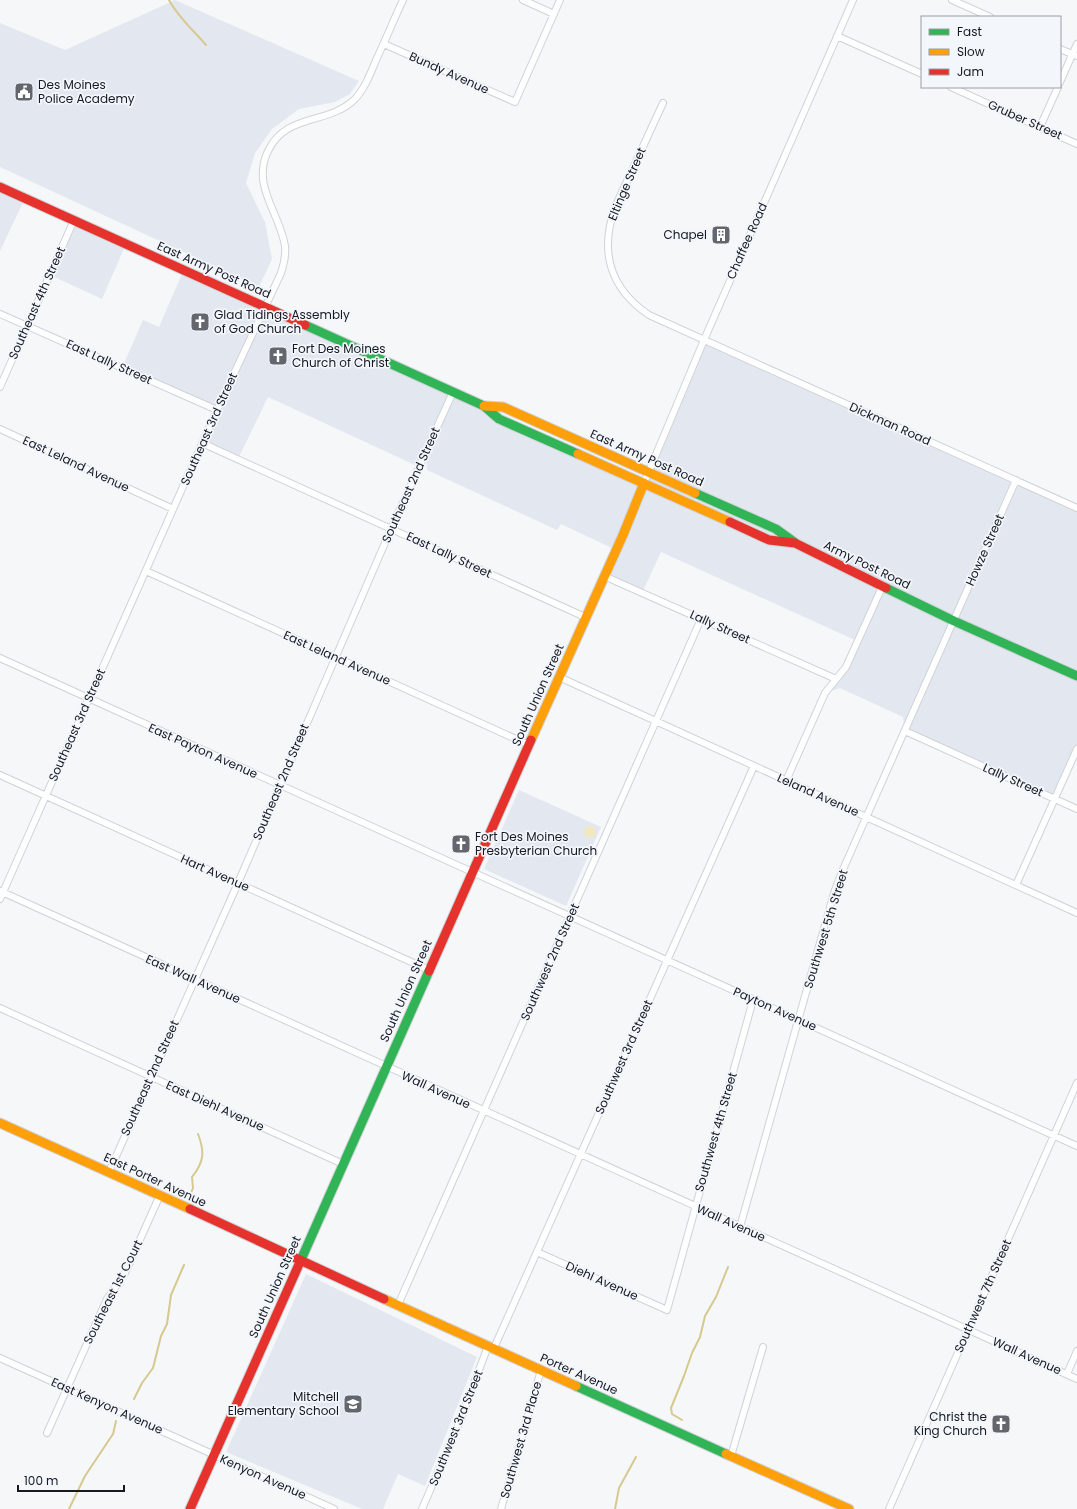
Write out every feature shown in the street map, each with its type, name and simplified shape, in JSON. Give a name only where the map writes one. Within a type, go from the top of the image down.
[{"type":"street","name":"Southeast 3rd Street","points":[[0,899],[1,892],[46,796],[202,443],[281,273],[285,255],[285,246],[282,234],[265,192],[263,181],[264,161],[267,152],[276,139],[287,129],[304,121],[338,111],[355,99],[366,82],[403,0]]},
{"type":"street","points":[[523,0],[554,14],[560,0]]},
{"type":"street","name":"Chaffee Road","points":[[644,483],[704,340],[853,0]]},
{"type":"street","points":[[952,0],[988,16]]},
{"type":"street","name":"Bundy Avenue","points":[[384,44],[514,102],[554,14]]},
{"type":"street","points":[[837,36],[921,74]]},
{"type":"street","points":[[1061,80],[1075,55],[1077,44]]},
{"type":"street","points":[[1061,49],[1075,55]]},
{"type":"street","name":"Gruber Street","points":[[953,88],[1077,144]]},
{"type":"street","points":[[1040,127],[1058,88]]},
{"type":"street","name":"Eltinge Street","points":[[663,103],[610,220],[607,244],[608,257],[616,281],[623,292],[638,308],[649,315],[704,340]]},
{"type":"street","name":"East Army Post Road","points":[[0,187],[484,406],[499,419],[644,483]]},
{"type":"street","name":"Southeast 4th Street","points":[[0,387],[74,220]]},
{"type":"street","name":"East Lally Street","points":[[0,314],[217,410]]},
{"type":"street","name":"Dickman Road","points":[[704,340],[1077,508]]},
{"type":"street","name":"Southeast 2nd Street","points":[[109,1172],[150,1076],[238,883],[391,528],[453,392]]},
{"type":"street","name":"East Army Post Road","points":[[484,406],[503,407],[776,529],[795,543]]},
{"type":"street","name":"East Leland Avenue","points":[[0,429],[173,508]]},
{"type":"street","name":"East Lally Street","points":[[202,443],[585,617]]},
{"type":"street","name":"Howze Street","points":[[954,621],[1016,480]]},
{"type":"street","name":"Army Post Road","points":[[644,483],[769,540],[795,543],[954,621],[1077,676]]},
{"type":"street","name":"South Union Street","points":[[190,1509],[585,617],[623,535],[644,483]]},
{"type":"street","name":"East Leland Avenue","points":[[146,571],[529,745]]},
{"type":"street","name":"Lally Street","points":[[604,576],[836,679]]},
{"type":"street","points":[[786,781],[825,693],[846,666],[883,586]]},
{"type":"street","name":"Southwest 2nd Street","points":[[398,1305],[702,619]]},
{"type":"street","name":"Southwest 5th Street","points":[[740,1227],[834,893],[954,621]]},
{"type":"street","name":"East Payton Avenue","points":[[0,658],[472,872]]},
{"type":"street","name":"Leland Avenue","points":[[559,677],[1077,913]]},
{"type":"street","name":"Lally Street","points":[[905,731],[1077,809]]},
{"type":"street","points":[[1016,886],[1077,749]]},
{"type":"street","name":"Southwest 3rd Street","points":[[422,1509],[491,1347],[537,1252],[754,766]]},
{"type":"street","name":"Hart Avenue","points":[[0,775],[429,970]]},
{"type":"street","name":"Payton Avenue","points":[[472,872],[1077,1146]]},
{"type":"street","name":"East Wall Avenue","points":[[1,892],[386,1067]]},
{"type":"street","name":"Southwest 4th Street","points":[[667,1310],[753,1000]]},
{"type":"street","name":"East Diehl Avenue","points":[[0,1008],[343,1164]]},
{"type":"street","name":"Wall Avenue","points":[[386,1067],[1077,1379]]},
{"type":"street","name":"Southwest 7th Street","points":[[890,1509],[1077,1084]]},
{"type":"street","name":"East Porter Avenue","points":[[0,1123],[160,1195],[300,1261]]},
{"type":"street","name":"Southeast 1st Court","points":[[47,1433],[107,1299],[125,1273],[160,1195]]},
{"type":"street","name":"Diehl Avenue","points":[[537,1252],[667,1310]]},
{"type":"street","name":"Porter Avenue","points":[[300,1261],[849,1509]]},
{"type":"street","points":[[731,1456],[764,1348]]},
{"type":"street","points":[[1067,1374],[1077,1351]]},
{"type":"street","name":"East Kenyon Avenue","points":[[0,1358],[214,1455]]},
{"type":"street","name":"Southwest 3rd Place","points":[[501,1509],[541,1370]]},
{"type":"street","name":"Kenyon Avenue","points":[[214,1455],[334,1509]]},
{"type":"shaded area","points":[[175,0],[359,81],[350,94],[335,102],[299,109],[272,129],[255,153],[246,183],[265,222],[272,259],[259,287],[0,167],[0,23],[65,50]]},
{"type":"shaded area","points":[[0,188],[25,198],[0,251]]},
{"type":"shaded area","points":[[74,220],[126,244],[102,299],[50,275]]},
{"type":"shaded area","points":[[184,269],[644,483],[704,340],[1077,508],[1077,749],[1055,798],[905,731],[903,717],[840,688],[825,693],[846,666],[857,641],[661,552],[642,593],[604,576],[616,550],[561,524],[557,530],[427,470],[426,453],[415,465],[268,397],[238,459],[202,443],[217,410],[122,368],[143,320],[159,327]]},
{"type":"shaded area","points":[[519,790],[601,827],[566,906],[484,869]]},
{"type":"shaded area","points":[[590,826],[594,828],[596,832],[594,836],[590,838],[586,836],[584,832],[586,828]]},
{"type":"shaded area","name":"Mitchell Elementary School","points":[[306,1274],[477,1357],[425,1486],[398,1474],[383,1509],[362,1509],[226,1452]]},
{"type":"waterway","points":[[169,0],[181,18],[206,45]]},
{"type":"waterway","points":[[191,1193],[193,1188],[192,1177],[196,1172],[202,1157],[202,1146],[198,1134]]},
{"type":"waterway","points":[[134,1399],[142,1383],[153,1368],[161,1336],[167,1324],[171,1295],[184,1265]]},
{"type":"waterway","points":[[682,1420],[672,1414],[671,1408],[692,1353],[700,1337],[705,1316],[716,1297],[728,1267]]},
{"type":"waterway","points":[[69,1509],[85,1476],[113,1434],[116,1421]]},
{"type":"waterway","points":[[615,1509],[619,1488],[636,1457]]},
{"type":"traffic: fast","points":[[305,325],[484,406],[499,419],[578,454]]},
{"type":"traffic: fast","points":[[695,493],[776,529],[794,542]]},
{"type":"traffic: fast","points":[[886,588],[954,621],[1077,676]]},
{"type":"traffic: fast","points":[[300,1262],[429,971]]},
{"type":"traffic: fast","points":[[576,1386],[726,1454]]},
{"type":"traffic: slow","points":[[484,406],[503,407],[695,493]]},
{"type":"traffic: slow","points":[[578,454],[730,522]]},
{"type":"traffic: slow","points":[[531,740],[623,535],[644,483]]},
{"type":"traffic: slow","points":[[0,1123],[190,1209]]},
{"type":"traffic: slow","points":[[384,1299],[576,1386]]},
{"type":"traffic: slow","points":[[726,1454],[849,1509]]},
{"type":"traffic: jam","points":[[0,187],[305,325]]},
{"type":"traffic: jam","points":[[730,522],[769,540],[795,543],[886,588]]},
{"type":"traffic: jam","points":[[429,971],[531,740]]},
{"type":"traffic: jam","points":[[190,1209],[384,1299]]},
{"type":"traffic: jam","points":[[190,1509],[300,1262]]},
{"type":"place","name":"Des Moines Police Academy","points":[[24,92]]},
{"type":"place","name":"Chapel","points":[[721,235]]},
{"type":"place","name":"Glad Tidings Assembly of God Church","points":[[200,322]]},
{"type":"place","name":"Fort Des Moines Church of Christ","points":[[278,356]]},
{"type":"place","name":"Fort Des Moines Presbyterian Church","points":[[461,844]]},
{"type":"place","name":"Mitchell Elementary School","points":[[353,1404]]},
{"type":"place","name":"Christ the King Church","points":[[1001,1424]]}]
